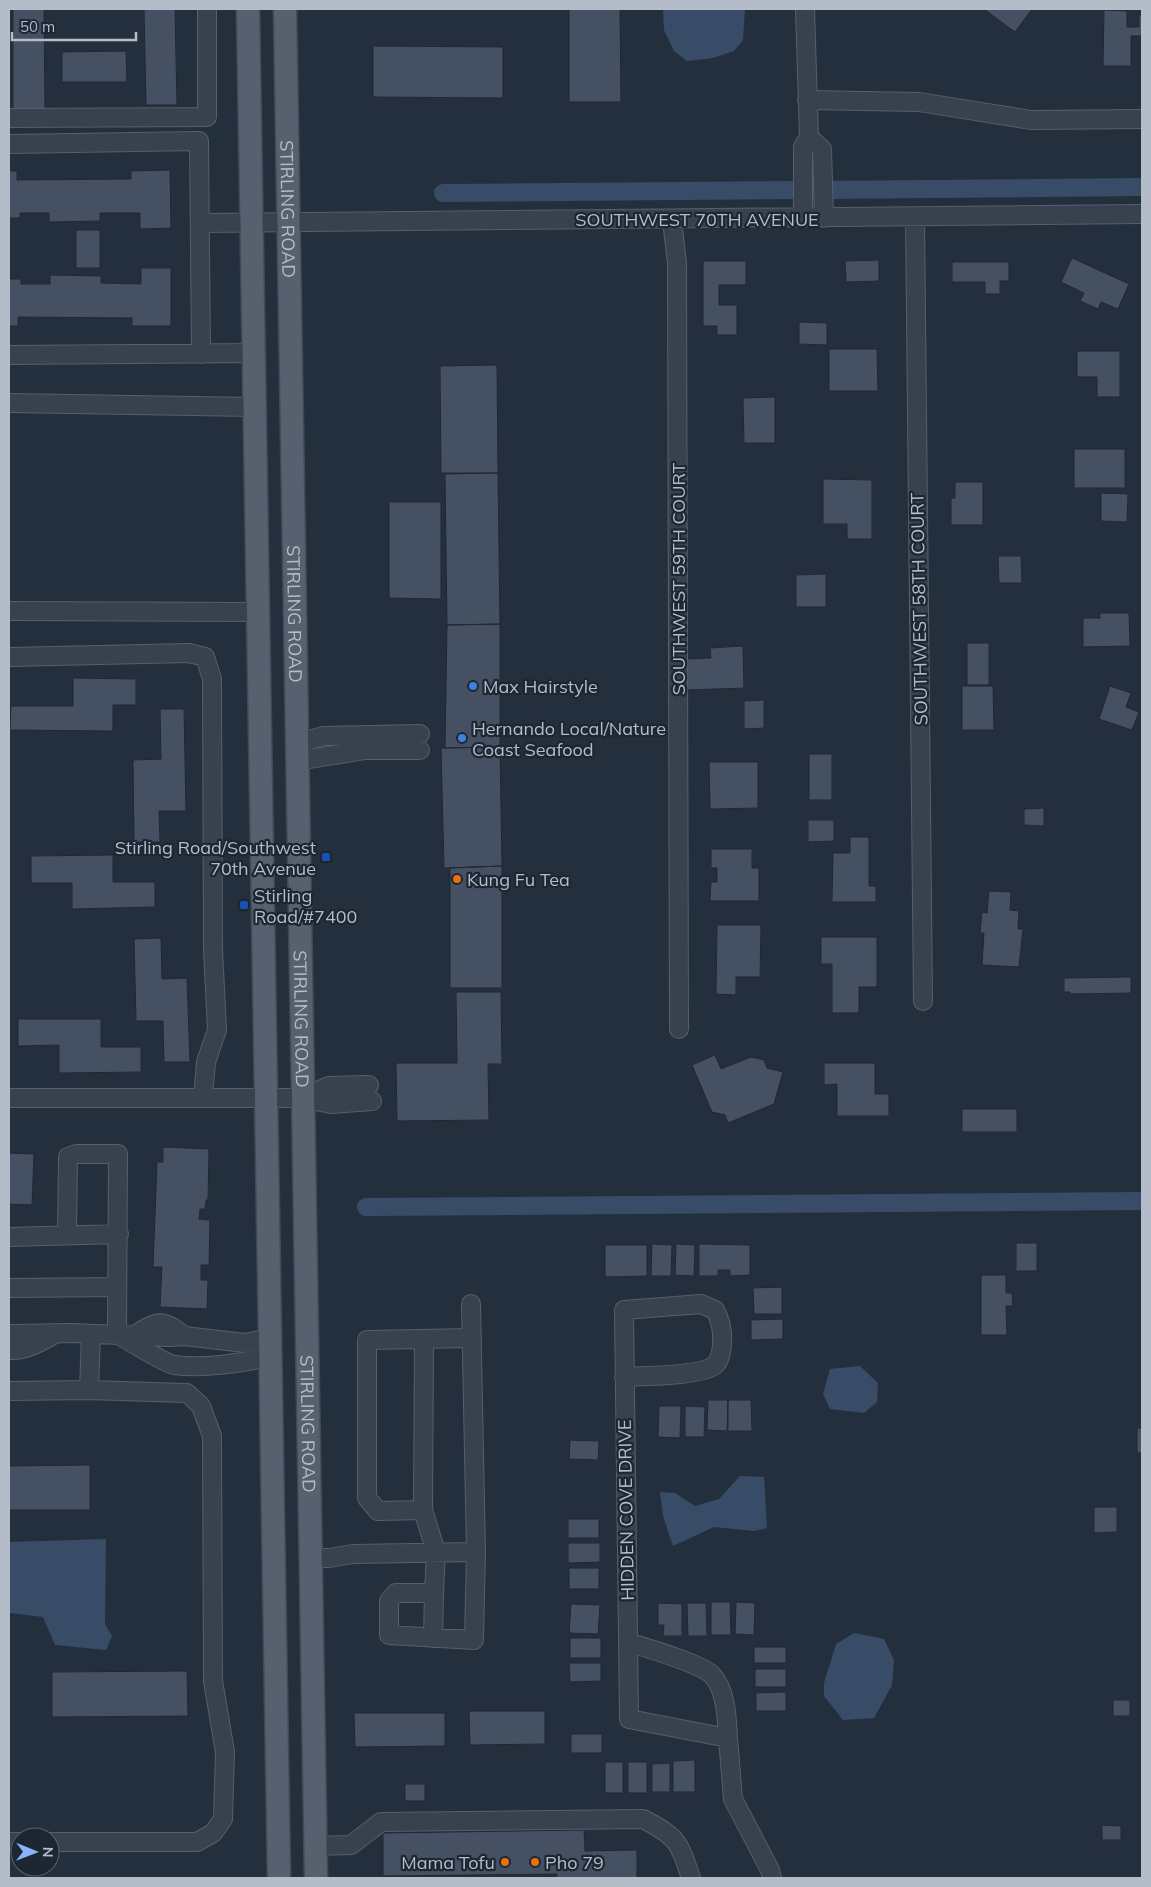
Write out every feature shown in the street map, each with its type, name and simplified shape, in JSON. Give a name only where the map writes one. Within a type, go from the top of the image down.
[{"type":"main road","name":"STIRLING ROAD","points":[[248,9],[279,1878]]},
{"type":"main road","name":"STIRLING ROAD","points":[[285,9],[316,1878]]},
{"type":"main road","points":[[258,612],[294,613]]},
{"type":"street","points":[[9,118],[207,117],[207,9]]},
{"type":"street","points":[[803,218],[803,147],[808,137],[805,9]]},
{"type":"street","points":[[807,100],[920,102],[1031,120],[1142,119]]},
{"type":"street","points":[[808,137],[822,149],[824,218]]},
{"type":"street","points":[[9,144],[199,141],[201,354]]},
{"type":"street","name":"SOUTHWEST 70TH AVENUE","points":[[200,223],[672,220],[1142,214]]},
{"type":"street","name":"SOUTHWEST 58TH COURT","points":[[915,217],[923,1001]]},
{"type":"street","name":"SOUTHWEST 59TH COURT","points":[[672,220],[677,263],[679,1029]]},
{"type":"street","points":[[9,355],[254,354]]},
{"type":"street","points":[[9,403],[254,407]]},
{"type":"street","points":[[9,611],[258,612]]},
{"type":"street","points":[[9,657],[189,653],[205,657],[212,679],[213,949],[216,1030],[206,1062],[203,1098]]},
{"type":"street","points":[[296,752],[323,736],[420,742]]},
{"type":"street","points":[[9,1098],[302,1098],[329,1086],[370,1093]]},
{"type":"street","points":[[67,1235],[68,1158],[76,1154],[118,1154],[119,1234],[117,1287],[125,1335],[172,1365],[249,1362],[271,1347]]},
{"type":"street","points":[[9,1237],[119,1234]]},
{"type":"street","points":[[9,1288],[117,1287]]},
{"type":"street","points":[[434,1593],[396,1593],[389,1601],[389,1635],[474,1640],[476,1552],[471,1304]]},
{"type":"street","name":"HIDDEN COVE DRIVE","points":[[624,1377],[702,1372],[716,1364],[722,1351],[723,1333],[721,1321],[715,1310],[702,1304],[624,1310],[624,1377],[629,1718],[728,1738]]},
{"type":"street","points":[[9,1334],[57,1333],[184,1336],[271,1347]]},
{"type":"street","points":[[9,1350],[32,1346],[57,1333]]},
{"type":"street","points":[[89,1390],[91,1334]]},
{"type":"street","points":[[423,1510],[378,1511],[367,1498],[367,1340],[472,1338]]},
{"type":"street","points":[[424,1339],[423,1510],[436,1552],[433,1638]]},
{"type":"street","points":[[9,1391],[89,1390],[187,1393],[201,1406],[212,1436],[213,1681],[224,1752],[223,1818],[213,1833],[197,1842],[60,1842]]},
{"type":"street","points":[[311,1558],[330,1558],[353,1554],[476,1552]]},
{"type":"street","points":[[628,1642],[693,1664],[711,1674],[718,1685],[727,1710],[733,1799],[770,1870],[772,1878]]},
{"type":"street","points":[[316,1846],[351,1845],[381,1822],[643,1819],[665,1830],[680,1845],[691,1878]]},
{"type":"water","points":[[663,9],[745,9],[743,40],[734,51],[713,58],[687,61],[674,51],[664,30]]},
{"type":"water","points":[[860,1366],[878,1383],[877,1402],[864,1413],[830,1409],[823,1394],[830,1369]]},
{"type":"water","points":[[740,1476],[764,1477],[767,1528],[754,1531],[714,1527],[673,1546],[663,1516],[660,1492],[675,1493],[695,1506],[719,1499]]},
{"type":"water","points":[[106,1539],[105,1624],[112,1636],[106,1650],[55,1645],[43,1617],[9,1613],[9,1542]]},
{"type":"water","points":[[854,1633],[884,1639],[894,1660],[892,1685],[874,1718],[843,1720],[824,1696],[824,1683],[836,1644]]},
{"type":"building","points":[[13,9],[44,9],[45,109],[13,110]]},
{"type":"building","points":[[144,9],[175,9],[177,105],[146,105]]},
{"type":"building","points":[[569,9],[620,9],[621,102],[569,102]]},
{"type":"building","points":[[984,9],[1032,9],[1015,32]]},
{"type":"building","points":[[1104,10],[1127,11],[1127,27],[1139,27],[1139,15],[1142,15],[1142,36],[1131,36],[1131,66],[1103,66]]},
{"type":"building","points":[[373,46],[503,47],[503,98],[373,97]]},
{"type":"building","points":[[126,51],[127,82],[62,82],[62,52]]},
{"type":"building","points":[[170,170],[171,228],[140,229],[140,213],[100,213],[100,221],[49,222],[49,213],[20,213],[20,218],[9,218],[9,171],[17,171],[17,180],[131,179],[131,171]]},
{"type":"building","points":[[76,230],[100,230],[100,268],[76,268]]},
{"type":"building","points":[[1072,258],[1129,284],[1118,309],[1101,302],[1098,309],[1080,301],[1084,293],[1061,282]]},
{"type":"building","points":[[879,260],[879,281],[846,282],[845,261]]},
{"type":"building","points":[[703,261],[746,261],[746,285],[719,285],[719,305],[737,305],[737,335],[717,335],[717,326],[703,326]]},
{"type":"building","points":[[952,262],[1009,262],[1009,281],[1000,281],[1000,294],[985,294],[985,282],[952,282]]},
{"type":"building","points":[[9,268],[10,279],[21,279],[21,284],[50,284],[50,275],[101,276],[101,283],[141,284],[141,268],[171,268],[171,326],[132,326],[132,318],[18,317],[18,326],[9,326]]},
{"type":"building","points":[[799,322],[827,323],[827,345],[799,344]]},
{"type":"building","points":[[829,349],[877,349],[878,391],[829,391]]},
{"type":"building","points":[[1077,351],[1120,351],[1120,397],[1097,397],[1097,377],[1077,377]]},
{"type":"building","points":[[497,365],[498,473],[441,473],[440,366]]},
{"type":"building","points":[[775,397],[775,443],[744,443],[743,398]]},
{"type":"building","points":[[1074,449],[1125,449],[1125,488],[1074,488]]},
{"type":"building","points":[[498,473],[500,624],[447,625],[445,474]]},
{"type":"building","points":[[823,479],[872,480],[872,539],[847,539],[847,524],[823,524]]},
{"type":"building","points":[[955,482],[983,482],[983,525],[951,525],[951,498],[955,498]]},
{"type":"building","points":[[1101,493],[1128,494],[1127,522],[1101,521]]},
{"type":"building","points":[[389,502],[441,502],[441,599],[389,598]]},
{"type":"building","points":[[998,556],[1021,556],[1022,583],[999,583]]},
{"type":"building","points":[[826,574],[826,607],[796,607],[796,575]]},
{"type":"building","points":[[1100,613],[1129,613],[1130,646],[1083,647],[1083,618],[1100,618]]},
{"type":"building","name":"Max Hairstyle","points":[[500,624],[500,747],[445,748],[447,625]]},
{"type":"building","points":[[967,643],[989,643],[989,685],[967,685]]},
{"type":"building","points":[[743,646],[744,688],[686,690],[684,659],[711,658],[710,648]]},
{"type":"building","points":[[73,678],[136,679],[136,705],[113,705],[113,731],[10,730],[11,706],[73,706]]},
{"type":"building","points":[[962,686],[993,686],[994,730],[962,730]]},
{"type":"building","points":[[1110,686],[1131,693],[1126,707],[1139,712],[1132,730],[1099,719]]},
{"type":"building","points":[[764,700],[764,728],[744,729],[744,701]]},
{"type":"building","points":[[160,709],[184,709],[186,811],[159,811],[160,842],[134,842],[133,760],[161,759]]},
{"type":"building","points":[[500,747],[502,866],[444,868],[441,748]]},
{"type":"building","points":[[809,754],[832,754],[832,800],[809,800]]},
{"type":"building","points":[[709,762],[758,762],[758,808],[710,809]]},
{"type":"building","points":[[1044,808],[1044,826],[1024,825],[1024,809]]},
{"type":"building","points":[[808,820],[834,820],[834,841],[808,842]]},
{"type":"building","points":[[850,837],[869,837],[869,886],[876,886],[876,902],[832,902],[833,853],[850,853]]},
{"type":"building","points":[[711,849],[752,849],[752,868],[759,868],[759,901],[710,901],[711,882],[717,882],[717,868],[711,868]]},
{"type":"building","points":[[113,855],[113,882],[155,882],[155,907],[72,909],[72,883],[31,883],[31,856]]},
{"type":"building","points":[[502,866],[502,988],[450,988],[450,868]]},
{"type":"building","points":[[989,891],[1011,892],[1010,910],[1019,911],[1018,929],[1023,929],[1019,967],[982,965],[984,933],[980,933],[982,912],[987,913]]},
{"type":"building","points":[[717,925],[761,925],[760,977],[736,977],[736,995],[716,994]]},
{"type":"building","points":[[821,937],[877,937],[877,987],[859,987],[859,1013],[832,1013],[832,964],[821,964]]},
{"type":"building","points":[[161,938],[162,979],[187,978],[190,1062],[164,1062],[163,1021],[136,1021],[134,939]]},
{"type":"building","points":[[1131,977],[1131,993],[1070,994],[1070,992],[1064,992],[1064,978]]},
{"type":"building","points":[[456,992],[501,992],[502,1064],[488,1064],[489,1120],[397,1121],[396,1063],[457,1063]]},
{"type":"building","points":[[18,1019],[101,1019],[101,1047],[141,1047],[141,1072],[59,1073],[59,1045],[18,1046]]},
{"type":"building","points":[[715,1055],[721,1069],[751,1057],[764,1060],[767,1068],[783,1072],[774,1104],[728,1123],[725,1115],[712,1112],[692,1065]]},
{"type":"building","points":[[824,1063],[875,1063],[875,1094],[889,1094],[889,1116],[837,1116],[837,1084],[824,1085]]},
{"type":"building","points":[[962,1109],[1017,1109],[1017,1132],[962,1132]]},
{"type":"building","points":[[163,1147],[209,1149],[208,1200],[206,1200],[205,1209],[200,1209],[199,1219],[210,1220],[209,1265],[201,1265],[201,1280],[208,1280],[207,1309],[160,1307],[162,1267],[153,1267],[157,1162],[163,1162]]},
{"type":"building","points":[[9,1153],[34,1154],[32,1205],[9,1204]]},
{"type":"building","points":[[1016,1243],[1037,1243],[1037,1271],[1016,1271]]},
{"type":"building","points":[[652,1244],[672,1245],[671,1276],[651,1276]]},
{"type":"building","points":[[676,1244],[695,1245],[694,1276],[675,1275]]},
{"type":"building","points":[[699,1244],[750,1245],[750,1275],[730,1276],[730,1270],[718,1270],[718,1276],[699,1276]]},
{"type":"building","points":[[605,1245],[647,1245],[647,1276],[605,1277]]},
{"type":"building","points":[[981,1275],[1006,1275],[1006,1293],[1012,1293],[1013,1306],[1006,1306],[1007,1335],[981,1335]]},
{"type":"building","points":[[782,1287],[782,1314],[754,1314],[753,1288]]},
{"type":"building","points":[[783,1319],[783,1339],[751,1340],[751,1320]]},
{"type":"building","points":[[708,1400],[728,1400],[727,1431],[707,1430]]},
{"type":"building","points":[[728,1400],[751,1400],[752,1431],[728,1431]]},
{"type":"building","points":[[659,1406],[681,1406],[680,1438],[658,1437]]},
{"type":"building","points":[[685,1406],[705,1407],[704,1437],[685,1437]]},
{"type":"building","points":[[1137,1428],[1142,1428],[1142,1453],[1137,1453]]},
{"type":"building","points":[[570,1440],[599,1441],[598,1460],[569,1459]]},
{"type":"building","points":[[90,1465],[90,1510],[9,1510],[9,1466]]},
{"type":"building","points":[[1094,1507],[1117,1507],[1117,1532],[1094,1533]]},
{"type":"building","points":[[568,1519],[599,1519],[599,1538],[568,1538]]},
{"type":"building","points":[[568,1543],[600,1543],[600,1562],[568,1563]]},
{"type":"building","points":[[569,1568],[599,1568],[599,1589],[569,1589]]},
{"type":"building","points":[[711,1602],[730,1602],[731,1635],[711,1635]]},
{"type":"building","points":[[736,1602],[755,1603],[754,1635],[735,1634]]},
{"type":"building","points":[[658,1603],[682,1604],[682,1636],[663,1636],[664,1625],[658,1625]]},
{"type":"building","points":[[687,1603],[706,1603],[707,1636],[688,1636]]},
{"type":"building","points":[[571,1604],[600,1605],[598,1634],[569,1633]]},
{"type":"building","points":[[570,1638],[601,1638],[601,1658],[570,1658]]},
{"type":"building","points":[[754,1647],[786,1647],[786,1663],[754,1663]]},
{"type":"building","points":[[569,1663],[601,1663],[601,1681],[570,1682]]},
{"type":"building","points":[[755,1669],[786,1669],[786,1687],[755,1687]]},
{"type":"building","points":[[187,1671],[188,1716],[52,1717],[52,1672]]},
{"type":"building","points":[[786,1692],[786,1711],[756,1711],[756,1693]]},
{"type":"building","points":[[1113,1700],[1130,1700],[1130,1716],[1113,1716]]},
{"type":"building","points":[[469,1711],[545,1711],[545,1744],[470,1745]]},
{"type":"building","points":[[354,1713],[445,1713],[445,1746],[355,1747]]},
{"type":"building","points":[[571,1734],[602,1734],[602,1753],[571,1753]]},
{"type":"building","points":[[695,1760],[695,1792],[673,1792],[673,1761]]},
{"type":"building","points":[[605,1762],[623,1762],[623,1793],[605,1793]]},
{"type":"building","points":[[628,1762],[647,1762],[647,1793],[628,1793]]},
{"type":"building","points":[[670,1763],[670,1792],[652,1792],[652,1764]]},
{"type":"building","points":[[405,1784],[425,1784],[425,1801],[405,1801]]},
{"type":"building","points":[[1102,1825],[1121,1826],[1121,1840],[1102,1840]]},
{"type":"building","points":[[584,1830],[585,1851],[637,1850],[637,1878],[557,1878],[557,1874],[383,1876],[383,1833]]},
{"type":"waterway","points":[[819,190],[1142,187]]},
{"type":"waterway","points":[[443,193],[792,190]]},
{"type":"waterway","points":[[366,1207],[1142,1201]]},
{"type":"place","name":"Max Hairstyle","points":[[473,686]]},
{"type":"place","name":"Hernando Local/Nature Coast Seafood","points":[[462,738]]},
{"type":"place","name":"Stirling Road/Southwest 70th Avenue","points":[[326,857]]},
{"type":"place","name":"Kung Fu Tea","points":[[457,879]]},
{"type":"place","name":"Stirling Road/#7400","points":[[244,905]]},
{"type":"place","name":"Mama Tofu","points":[[505,1862]]},
{"type":"place","name":"Pho 79","points":[[535,1862]]}]
